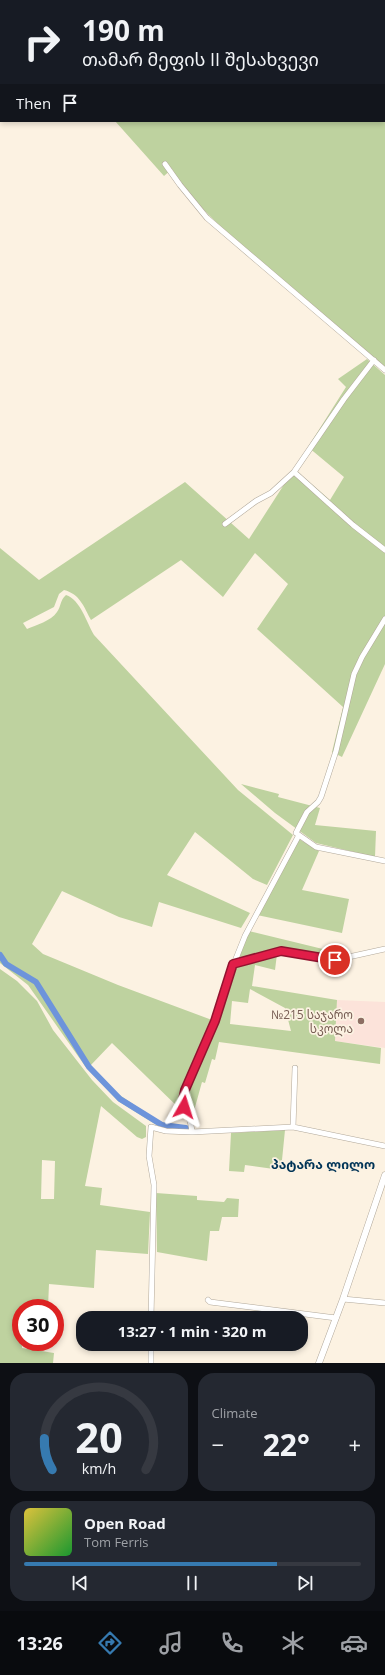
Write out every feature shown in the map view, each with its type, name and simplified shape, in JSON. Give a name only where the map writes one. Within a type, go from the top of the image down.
[{"type":"street","points":[[165,164],[207,218],[385,370]]},
{"type":"street","points":[[225,524],[256,501],[271,493],[294,472],[344,399],[374,360]]},
{"type":"street","points":[[294,472],[353,525],[385,550]]},
{"type":"street","points":[[192,1132],[192,1120],[184,1107],[183,1100],[215,1021],[233,964],[255,913],[307,812],[318,802],[321,797],[335,756],[354,674],[362,657],[385,619]]},
{"type":"street","points":[[297,834],[321,848],[385,861]]},
{"type":"street","points":[[233,964],[281,951],[335,960],[385,949]]},
{"type":"street","points":[[293,1127],[295,1068]]},
{"type":"street","points":[[151,1311],[154,1185],[149,1156],[151,1127],[166,1131],[192,1132],[293,1127],[385,1146]]},
{"type":"street","points":[[319,1363],[344,1299],[385,1175]]},
{"type":"street","points":[[344,1299],[385,1303]]},
{"type":"street","points":[[208,1300],[210,1302],[336,1318]]},
{"type":"street","points":[[150,1363],[151,1351]]},
{"type":"shaded area","name":"№215 საჯარო სკოლა","points":[[337,1000],[385,1002],[385,1048],[335,1041]]},
{"type":"green space","points":[[116,122],[385,122],[385,369],[216,222],[181,183],[172,169],[164,176]]},
{"type":"green space","points":[[367,359],[385,375],[385,664],[342,757],[332,752],[343,707],[257,629],[288,584],[255,553],[223,597],[181,560],[91,620],[78,598],[64,590],[59,594],[54,607],[23,623],[27,629],[47,620],[57,612],[66,595],[71,597],[83,612],[94,635],[238,790],[293,835],[267,885],[253,879],[195,832],[167,875],[250,913],[241,928],[159,902],[152,927],[119,917],[62,891],[32,944],[43,954],[118,985],[212,1020],[180,1096],[182,1111],[112,1043],[90,1066],[115,1092],[158,1122],[188,1127],[188,1130],[163,1129],[118,1101],[85,1066],[28,985],[0,963],[0,548],[39,580],[185,482],[249,539],[294,469],[330,500],[344,477],[308,447],[346,387],[338,379]]},
{"type":"green space","points":[[241,784],[279,794],[278,797],[320,808],[315,825],[376,831],[375,857],[316,843],[275,813]]},
{"type":"green space","points":[[299,839],[319,851],[302,890],[349,899],[342,933],[257,915]]},
{"type":"green space","points":[[249,931],[331,951],[329,963],[277,954],[275,970],[255,965],[252,986],[337,1000],[335,1041],[381,1048],[380,1064],[219,1042],[215,1060],[212,1059],[205,1083],[202,1082],[192,1118],[185,1101],[187,1090],[223,1005],[232,971]],"holes":[[[250,989],[285,1008],[291,1031],[230,1024],[232,1001],[248,1003]]]},
{"type":"green space","points":[[0,969],[17,981],[37,1001],[53,1030],[92,1080],[113,1102],[146,1126],[146,1137],[142,1139],[137,1137],[101,1106],[85,1186],[102,1188],[100,1205],[150,1212],[148,1254],[96,1250],[94,1288],[49,1284],[48,1299],[12,1299],[12,1351],[41,1351],[54,1353],[53,1363],[0,1363]],"holes":[[[42,1160],[55,1161],[54,1199],[41,1199]]]},
{"type":"green space","points":[[285,1130],[281,1170],[245,1165],[244,1172],[229,1171],[231,1133]]},
{"type":"green space","points":[[156,1193],[197,1196],[197,1200],[224,1202],[227,1198],[239,1199],[238,1217],[222,1217],[219,1231],[210,1231],[207,1261],[157,1252]]},
{"type":"waterway","points":[[0,955],[6,964],[36,982],[89,1067],[120,1099],[162,1125],[186,1128]]},
{"type":"place","name":"№215 საჯარო სკოლა","points":[[361,1021]]},
{"type":"district","name":"პატარა ლილო","points":[[323,1164]]},
{"type":"route","points":[[184,1107],[183,1100],[185,1090],[215,1021],[233,964],[240,964],[281,951],[335,960]]}]
